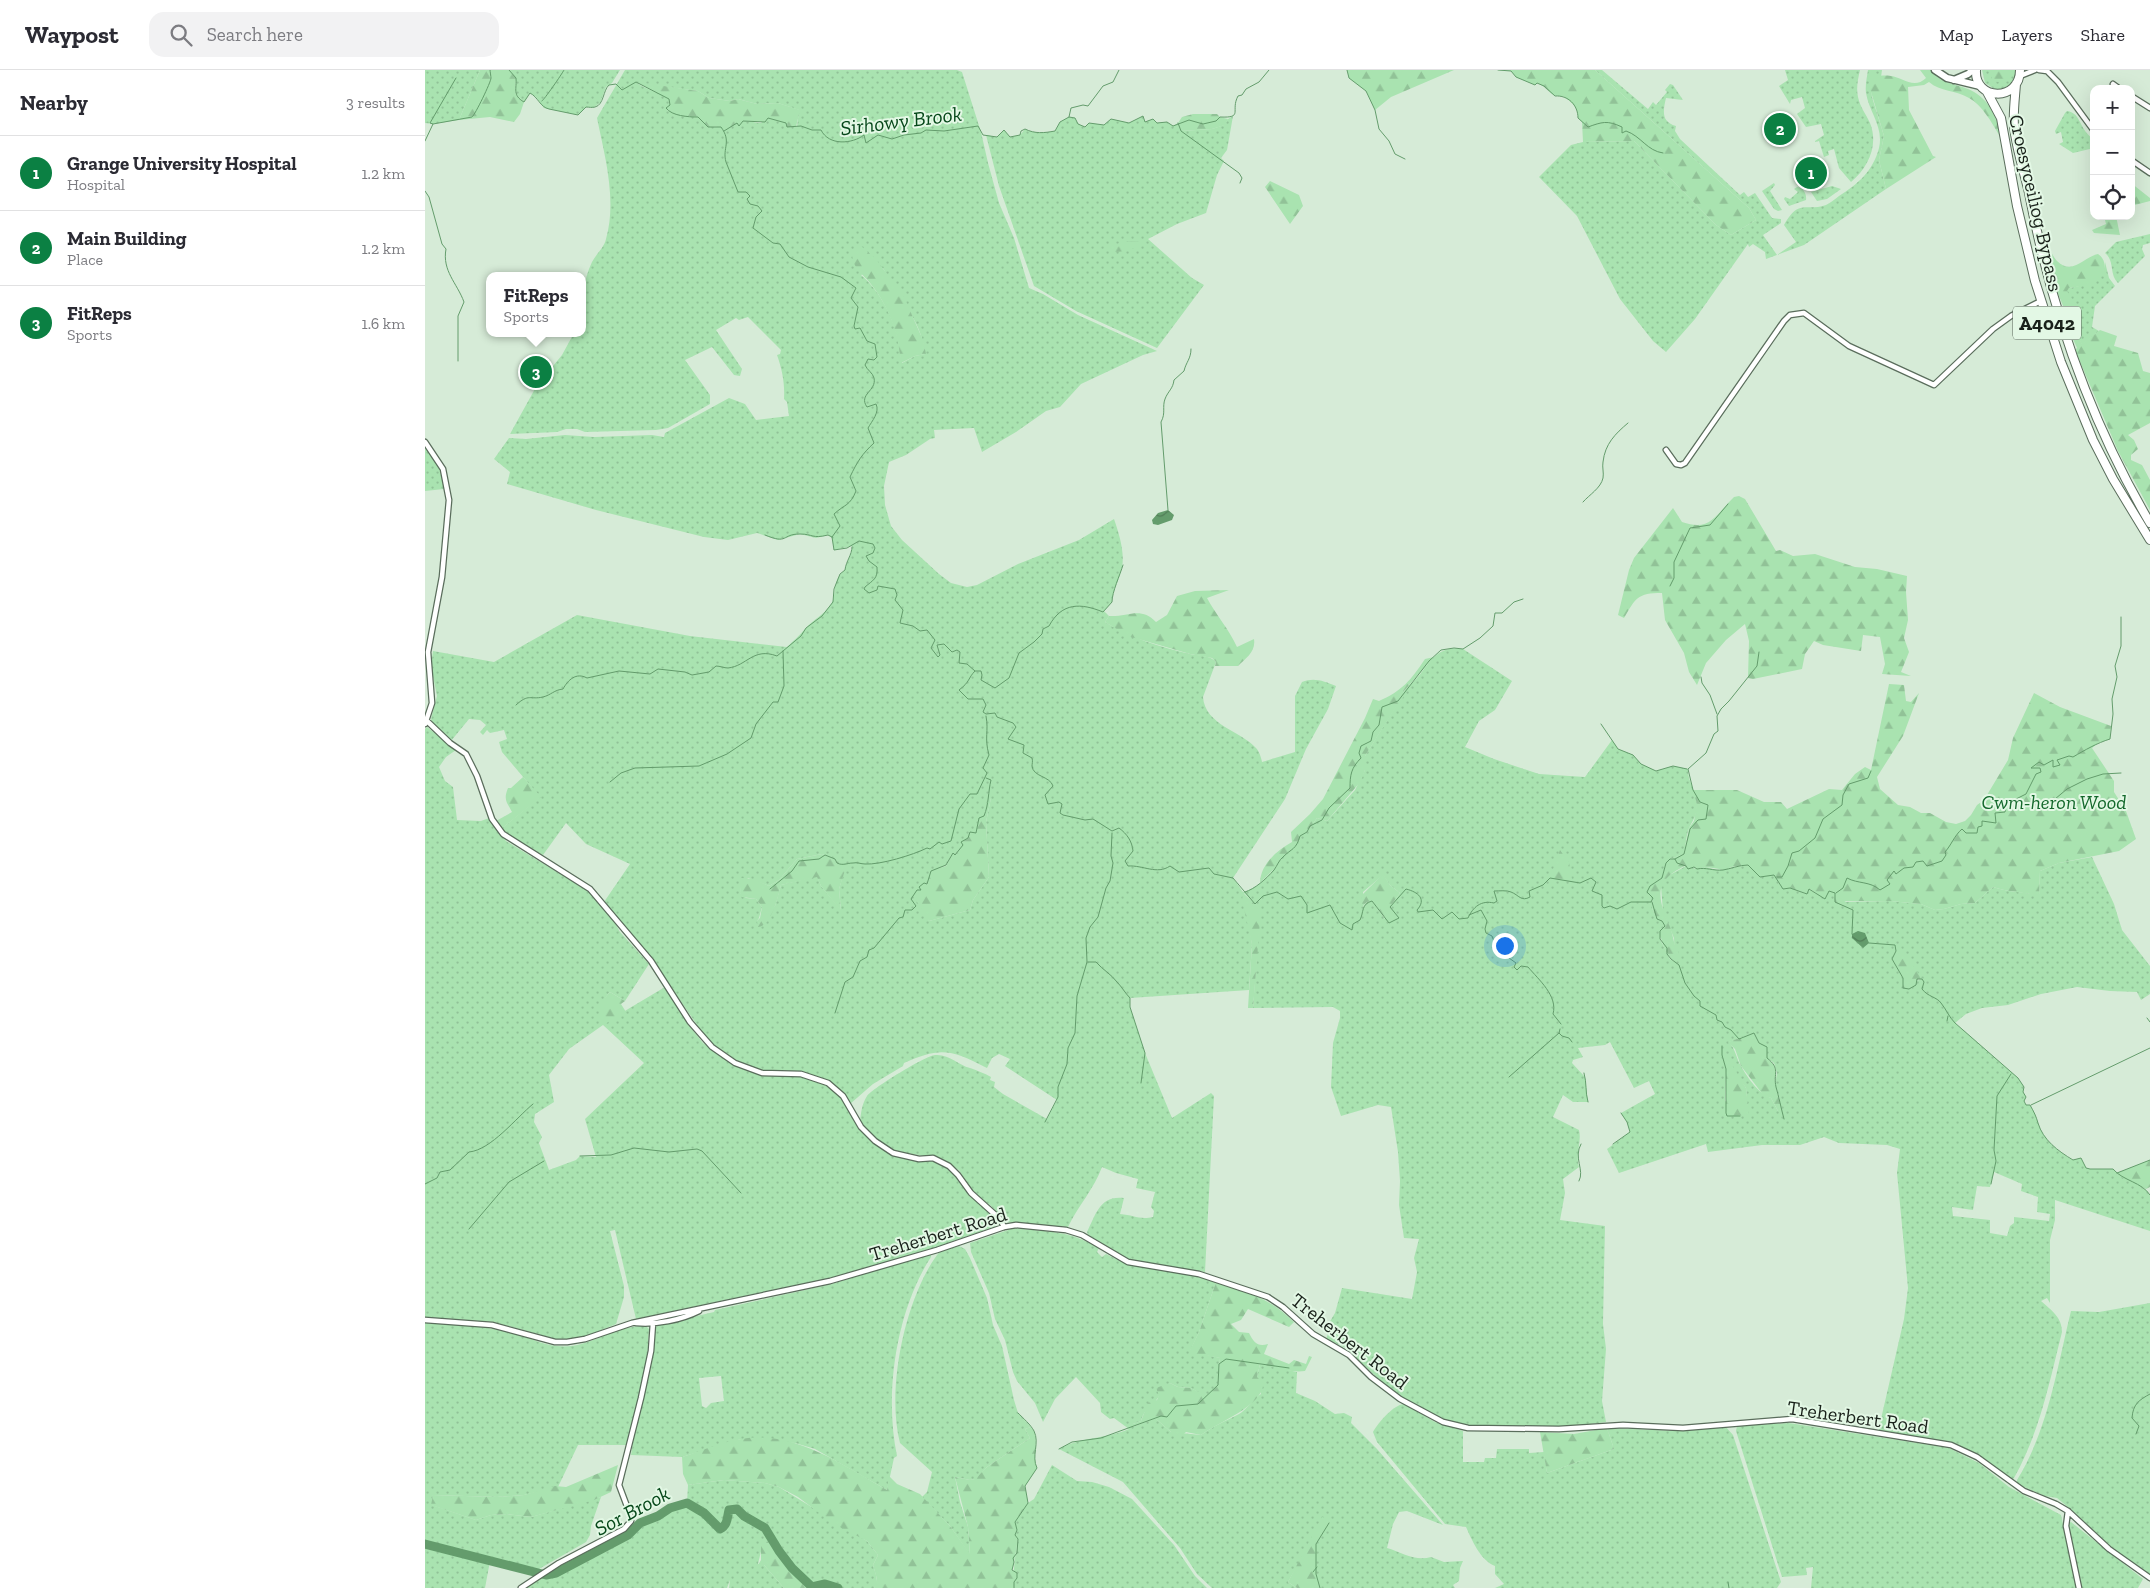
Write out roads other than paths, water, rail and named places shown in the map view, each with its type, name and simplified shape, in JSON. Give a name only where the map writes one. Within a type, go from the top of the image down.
[{"type":"highway","name":"Croesyceiliog Bypass","points":[[1974,70],[1977,80],[2001,118],[2017,206],[2041,301],[2061,362],[2093,440],[2113,479],[2150,540]]},
{"type":"highway","points":[[1984,89],[2000,94],[2006,93],[2016,84],[2020,73]]},
{"type":"highway","name":"Croesyceiliog Bypass","points":[[2016,84],[2015,129],[2035,226],[2065,335],[2107,442],[2130,488],[2150,522]]},
{"type":"main road","points":[[1935,70],[1941,75],[1984,89]]},
{"type":"main road","points":[[1954,80],[1974,70]]},
{"type":"street","points":[[2020,73],[2047,70],[2093,130]]},
{"type":"street","points":[[2135,99],[2150,108]]},
{"type":"street","points":[[2135,163],[2150,173]]},
{"type":"street","points":[[1666,450],[1676,464],[1681,465],[1685,463],[1784,321],[1791,316],[1804,313],[1849,346],[1934,385],[1993,329],[2011,316],[2041,301]]},
{"type":"street","points":[[425,442],[443,469],[449,500],[442,577],[429,652],[432,703],[426,722],[465,754],[477,776],[493,819],[503,834],[590,889],[651,961],[690,1022],[712,1048],[735,1063],[763,1073],[801,1074],[828,1083],[843,1096],[861,1127],[875,1141],[893,1153],[919,1159],[933,1158],[949,1166],[959,1175],[971,1193],[1000,1219],[1004,1227]]},
{"type":"street","name":"Treherbert Road","points":[[425,1320],[492,1325],[555,1342],[567,1342],[585,1339],[632,1323],[705,1309],[829,1281],[937,1250],[1004,1227],[1016,1225],[1066,1230],[1082,1235],[1128,1262],[1199,1274],[1259,1293],[1276,1302],[1313,1334],[1349,1355],[1371,1377],[1400,1400],[1430,1417],[1456,1426],[1468,1428],[1559,1429],[1623,1425],[1683,1428],[1773,1420],[1807,1421],[1951,1446],[1977,1457],[2025,1491],[2068,1511],[2109,1549],[2150,1578]]},
{"type":"street","points":[[632,1323],[653,1323],[685,1317],[705,1309]]},
{"type":"street","points":[[521,1588],[533,1579],[624,1529],[631,1521],[619,1485],[649,1362],[653,1323]]},
{"type":"street","points":[[2068,1511],[2066,1526],[2079,1588]]},
{"type":"water","points":[[1168,510],[1174,515],[1172,520],[1158,525],[1153,524],[1152,520],[1158,513]]},
{"type":"water","points":[[1858,931],[1865,933],[1869,943],[1863,948],[1852,938],[1852,934]]},
{"type":"waterway","points":[[433,124],[472,117],[490,81],[490,70]]},
{"type":"waterway","points":[[509,70],[516,78],[516,94],[520,99],[524,102],[530,93],[543,106],[549,109],[578,115],[586,107],[598,106],[609,85],[616,84],[622,90],[636,82],[669,99],[670,105],[666,108],[672,113],[698,117],[708,127],[721,127],[726,137],[726,162],[738,192],[746,192],[750,196],[747,199],[750,204],[758,206],[762,211],[756,217],[753,228],[773,243],[780,244],[789,257],[808,267],[841,277],[856,288],[851,298],[858,307],[854,326],[855,329],[860,328],[867,341],[875,344],[877,357],[874,360],[868,359],[865,365],[873,376],[874,382],[866,396],[865,403],[867,407],[876,404],[877,410],[868,428],[874,443],[860,458],[850,477],[856,491],[854,496],[834,514],[840,526],[832,537],[834,550],[847,548],[859,541],[873,544],[875,548],[873,553],[866,556],[877,567],[877,574],[864,589],[869,593],[877,590],[878,586],[895,589],[897,595],[895,600],[903,610],[900,623],[913,626],[920,631],[927,630],[935,640],[931,648],[938,657],[940,655],[937,645],[944,644],[952,652],[957,650],[960,652],[959,663],[967,664],[975,671],[959,690],[968,699],[983,699],[986,705],[983,712],[986,714],[995,713],[997,717],[1013,723],[1016,727],[1008,739],[1024,745],[1023,753],[1032,758],[1033,770],[1038,775],[1049,780],[1053,786],[1045,795],[1048,804],[1059,802],[1062,804],[1060,813],[1063,815],[1085,820],[1093,819],[1112,831],[1119,828],[1132,844],[1133,851],[1125,861],[1128,866],[1155,870],[1165,869],[1170,866],[1179,872],[1209,868],[1214,874],[1233,878],[1255,904],[1263,896],[1277,892],[1288,899],[1301,896],[1307,905],[1307,913],[1330,905],[1340,923],[1352,930],[1353,924],[1360,920],[1364,906],[1368,902],[1372,901],[1389,923],[1399,918],[1390,907],[1406,889],[1420,896],[1421,902],[1417,910],[1418,912],[1433,910],[1442,919],[1452,912],[1459,919],[1468,918],[1478,905],[1497,901],[1494,891],[1509,891],[1524,899],[1530,897],[1529,891],[1543,885],[1550,878],[1580,883],[1591,878],[1596,882],[1592,891],[1602,895],[1602,906],[1604,908],[1610,906],[1617,909],[1631,902],[1651,902],[1653,898],[1647,892],[1650,886],[1662,878],[1666,863],[1670,859],[1675,859],[1677,863],[1686,866],[1688,869],[1694,867],[1697,869],[1723,870],[1748,865],[1760,877],[1774,875],[1783,889],[1790,888],[1807,894],[1809,889],[1825,899],[1829,891],[1835,893],[1835,902],[1853,910],[1852,934]]},
{"type":"waterway","points":[[542,101],[564,70]]},
{"type":"waterway","points":[[1069,117],[1071,108],[1083,105],[1088,106],[1103,86],[1113,82],[1119,70]]},
{"type":"waterway","name":"Sirhowy Brook","points":[[724,131],[737,123],[739,126],[743,121],[765,122],[768,118],[786,123],[787,127],[801,126],[812,130],[821,130],[829,139],[835,141],[847,142],[864,135],[866,143],[878,135],[892,139],[921,133],[926,130],[944,131],[978,126],[983,135],[997,137],[1004,130],[1010,137],[1020,135],[1021,131],[1025,129],[1040,133],[1055,131],[1060,122],[1069,117],[1075,118],[1078,124],[1085,127],[1089,123],[1104,125],[1111,119],[1129,123],[1143,116],[1145,122],[1153,119],[1157,123],[1167,122],[1173,126],[1189,120],[1203,124],[1216,121],[1220,117],[1234,115],[1238,96],[1259,82],[1269,70]]},
{"type":"waterway","points":[[1347,70],[1349,78],[1366,91],[1375,110],[1379,129],[1389,141],[1395,154],[1405,159]]},
{"type":"waterway","name":"Sirhowy Brook","points":[[1498,70],[1511,71],[1516,77],[1535,85],[1537,83],[1544,86],[1555,96],[1568,99],[1574,105],[1578,118],[1588,127],[1605,122],[1612,123],[1622,127],[1622,133],[1626,131],[1631,133],[1657,152],[1663,153]]},
{"type":"waterway","points":[[425,141],[433,124],[430,123],[456,78]]},
{"type":"waterway","points":[[1178,123],[1181,131],[1239,173],[1242,178],[1240,183]]},
{"type":"waterway","points":[[425,191],[429,197],[442,244],[446,249],[445,257],[448,270],[464,302],[458,316],[458,361]]},
{"type":"waterway","points":[[1168,510],[1161,422],[1165,399],[1173,386],[1174,380],[1184,371],[1191,349]]},
{"type":"waterway","points":[[1583,502],[1602,482],[1604,456],[1608,445],[1615,435],[1628,423]]},
{"type":"waterway","points":[[1670,586],[1674,578],[1674,562],[1690,528],[1710,525],[1728,504]]},
{"type":"waterway","points":[[765,535],[778,539],[794,534],[828,535],[832,537]]},
{"type":"waterway","points":[[516,705],[527,698],[539,698],[563,689],[576,676],[587,678],[619,671],[650,674],[658,669],[685,672],[692,675],[709,672],[716,666],[735,667],[756,655],[769,654],[777,656],[801,636],[806,628],[822,616],[833,602],[834,589],[840,574],[845,570],[852,547]]},
{"type":"waterway","points":[[975,671],[981,671],[981,680],[995,688],[1009,678],[1019,653],[1034,642],[1042,634],[1043,629],[1049,626],[1060,612],[1080,606],[1103,612],[1112,602],[1123,565]]},
{"type":"waterway","points":[[1245,892],[1267,877],[1282,858],[1295,846],[1300,836],[1307,832],[1310,826],[1322,820],[1329,808],[1350,788],[1352,772],[1361,758],[1359,753],[1361,746],[1371,741],[1373,732],[1379,725],[1382,707],[1398,701],[1429,661],[1441,650],[1463,649],[1480,638],[1493,626],[1495,613],[1502,613],[1514,602],[1523,599]]},
{"type":"waterway","points":[[1836,893],[1843,888],[1847,878],[1872,885],[1880,890],[1890,884],[1887,880],[1894,871],[1896,874],[1904,868],[1913,867],[1916,862],[1923,861],[1927,866],[1942,861],[1946,855],[1945,852],[1962,829],[1966,833],[1977,833],[1978,827],[1982,826],[1982,821],[1996,823],[1995,813],[2005,812],[2006,806],[2012,806],[2012,801],[2026,794],[2036,774],[2041,772],[2040,768],[2031,768],[2039,762],[2044,765],[2053,760],[2053,767],[2060,765],[2057,760],[2069,756],[2073,757],[2110,739],[2113,714],[2112,699],[2117,677],[2115,666],[2121,646],[2121,617]]},
{"type":"waterway","points":[[610,782],[621,773],[635,768],[699,766],[727,754],[751,738],[756,724],[773,702],[778,702],[784,686],[783,651]]},
{"type":"waterway","points":[[1675,859],[1684,854],[1690,829],[1698,820],[1706,819],[1708,805],[1700,802],[1693,790],[1688,769],[1706,753],[1714,734],[1718,731],[1717,716],[1757,666],[1759,652]]},
{"type":"waterway","points":[[1701,677],[1717,714]]},
{"type":"waterway","points":[[770,889],[792,871],[799,861],[819,859],[825,855],[841,864],[879,863],[927,848],[930,849],[939,842],[942,844],[951,841],[959,809],[970,794],[977,794],[987,773],[983,768],[989,755],[986,716]]},
{"type":"waterway","points":[[1601,724],[1618,749],[1633,755],[1641,764],[1656,771],[1673,766],[1687,769]]},
{"type":"waterway","points":[[1777,877],[1782,877],[1792,853],[1799,851],[1815,838],[1823,819],[1842,805],[1843,795],[1849,784],[1868,778],[1871,771]]},
{"type":"waterway","points":[[2012,806],[2032,806],[2055,799],[2067,789],[2087,779],[2103,774],[2121,773]]},
{"type":"waterway","points":[[835,1013],[845,982],[853,977],[860,961],[867,957],[869,950],[874,948],[899,918],[903,917],[905,910],[912,910],[916,906],[911,899],[917,890],[921,890],[919,887],[924,883],[927,884],[931,871],[946,865],[953,853],[955,855],[963,845],[961,842],[968,838],[970,832],[976,833],[979,818],[984,816],[988,802],[991,780],[986,778]]},
{"type":"waterway","points":[[1045,1122],[1058,1097],[1058,1087],[1067,1064],[1068,1048],[1075,1033],[1077,996],[1087,962],[1086,938],[1090,927],[1098,917],[1106,888],[1110,881],[1113,863],[1111,856],[1112,833]]},
{"type":"waterway","points":[[1652,902],[1657,919],[1662,921],[1665,926],[1660,931],[1660,939],[1667,948],[1667,954],[1679,965],[1685,983],[1700,1001],[1700,1006],[1716,1015],[1717,1020],[1722,1022],[1739,1039],[1754,1033],[1759,1043],[1767,1047],[1767,1058],[1774,1065],[1776,1071],[1775,1082],[1784,1119]]},
{"type":"waterway","points":[[1469,915],[1481,910],[1487,921],[1486,933],[1492,936],[1495,944],[1502,948],[1502,953],[1509,950],[1509,958],[1516,963],[1514,967],[1517,970],[1521,966],[1528,967],[1547,989],[1553,1001],[1553,1014],[1561,1024]]},
{"type":"waterway","points":[[1869,943],[1895,945],[1896,951],[1892,959],[1903,978],[1903,988],[1909,989],[1916,985],[1917,979],[1922,979],[1924,982],[1922,989],[1924,992],[1939,1001],[1955,1023],[2018,1078],[2024,1087],[2023,1092],[2026,1097],[2024,1101],[2026,1105],[2030,1105],[2043,1135],[2062,1153],[2073,1160],[2081,1158],[2086,1168],[2113,1169],[2142,1187],[2150,1195]]},
{"type":"waterway","points":[[1088,962],[1096,962],[1115,979],[1130,998],[1130,1007],[1145,1053],[1141,1083]]},
{"type":"waterway","points":[[1947,1021],[1948,1016]]},
{"type":"waterway","points":[[2147,1018],[2150,1022]]},
{"type":"waterway","points":[[1560,1029],[1559,1033],[1569,1038],[1572,1042]]},
{"type":"waterway","points":[[1509,1077],[1559,1033]]},
{"type":"waterway","points":[[1722,1046],[1722,1055],[1726,1069],[1726,1113],[1727,1116],[1740,1116]]},
{"type":"waterway","points":[[2031,1105],[2150,1048]]},
{"type":"waterway","points":[[1584,1073],[1588,1102]]},
{"type":"waterway","points":[[1991,1184],[1996,1161],[1994,1150],[1997,1096],[2011,1074]]},
{"type":"waterway","points":[[425,1184],[437,1178],[440,1172],[450,1170],[469,1152],[486,1146],[533,1104]]},
{"type":"waterway","points":[[1613,1144],[1630,1132],[1627,1122],[1621,1113]]},
{"type":"waterway","points":[[1579,1181],[1581,1173],[1578,1154],[1581,1144]]},
{"type":"waterway","points":[[580,1156],[611,1155],[634,1148],[669,1152],[697,1149],[702,1151],[741,1193]]},
{"type":"waterway","points":[[2117,1173],[2150,1160]]},
{"type":"waterway","points":[[469,1229],[509,1182],[544,1161]]},
{"type":"waterway","points":[[1059,1449],[1072,1442],[1101,1438],[1161,1416],[1167,1417],[1176,1406],[1198,1404],[1218,1385],[1219,1364],[1226,1359],[1289,1368]]},
{"type":"waterway","points":[[2136,1434],[2139,1426],[2132,1418],[2135,1406],[2150,1394]]},
{"type":"waterway","points":[[1014,1588],[1017,1573],[1012,1570],[1013,1558],[1017,1553],[1018,1539],[1015,1535],[1017,1530],[1015,1522],[1028,1503],[1025,1486],[1037,1468],[1035,1463],[1036,1436],[1031,1426],[1018,1413]]},
{"type":"waterway","name":"Sor Brook","points":[[425,1544],[546,1575],[556,1573],[628,1535],[640,1523],[658,1516],[670,1508],[687,1503],[704,1513],[720,1529],[726,1523],[729,1510],[737,1509],[744,1516],[765,1528],[792,1568],[812,1587],[825,1584],[838,1588]]},
{"type":"waterway","points":[[1320,1588],[1316,1574],[1316,1544],[1329,1523]]},
{"type":"waterway","points":[[1313,1572],[1317,1567]]},
{"type":"waterway","points":[[1728,1582],[1729,1588]]},
{"type":"place","name":"Main Building","points":[[1780,129]]},
{"type":"place","name":"Grange University Hospital","points":[[1811,173]]},
{"type":"place","name":"FitReps","points":[[536,372]]},
{"type":"park label","name":"Cwm-heron Wood","points":[[2054,802]]}]
